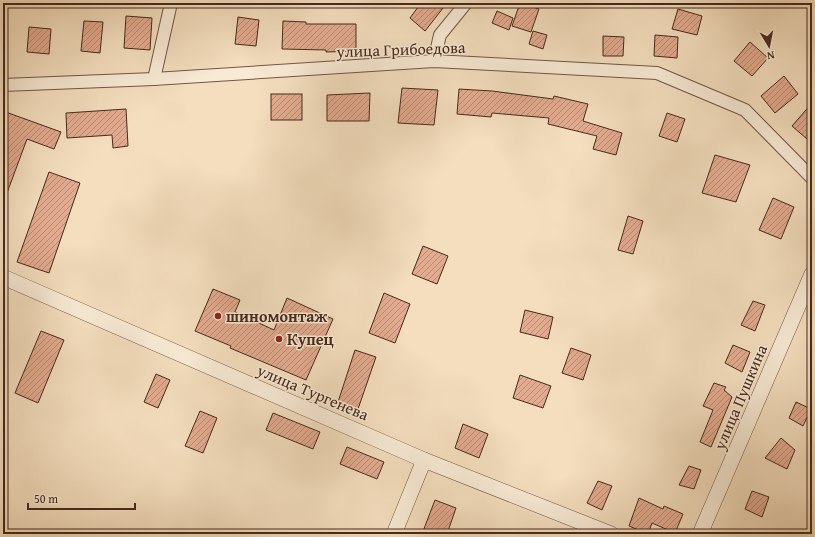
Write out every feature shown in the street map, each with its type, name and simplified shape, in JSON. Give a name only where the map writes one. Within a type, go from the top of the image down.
[{"type":"street","points":[[154,79],[171,3]]},
{"type":"street","points":[[434,61],[440,34],[466,3]]},
{"type":"street","name":"улица Грибоедова","points":[[3,85],[154,79],[434,61],[657,73],[745,110],[812,178]]},
{"type":"street","name":"улица Пушкина","points":[[700,534],[812,274]]},
{"type":"street","name":"улица Тургенева","points":[[3,277],[424,460],[611,534]]},
{"type":"street","points":[[394,534],[424,460]]},
{"type":"building","points":[[421,3],[447,3],[425,31],[410,18]]},
{"type":"building","points":[[520,3],[539,9],[531,32],[512,26]]},
{"type":"building","points":[[678,9],[702,16],[697,35],[672,29]]},
{"type":"building","points":[[497,11],[513,18],[509,30],[492,23]]},
{"type":"building","points":[[126,16],[152,18],[150,50],[124,48]]},
{"type":"building","points":[[238,17],[259,20],[256,46],[235,44]]},
{"type":"building","points":[[84,21],[103,22],[100,53],[81,51]]},
{"type":"building","points":[[283,21],[306,22],[306,24],[356,24],[356,51],[326,52],[326,50],[282,49]]},
{"type":"building","points":[[29,27],[51,29],[49,54],[27,52]]},
{"type":"building","points":[[533,31],[547,35],[543,49],[529,44]]},
{"type":"building","points":[[655,35],[678,37],[677,58],[654,56]]},
{"type":"building","points":[[603,36],[624,37],[623,56],[603,56]]},
{"type":"building","points":[[750,42],[768,58],[752,76],[734,61]]},
{"type":"building","points":[[784,76],[798,94],[775,113],[761,96]]},
{"type":"building","points":[[402,88],[438,90],[434,125],[398,123]]},
{"type":"building","points":[[459,89],[492,91],[553,99],[554,96],[588,104],[583,121],[622,133],[616,155],[593,149],[597,136],[548,124],[549,118],[492,113],[491,117],[457,114]]},
{"type":"building","points":[[370,93],[369,121],[327,121],[327,95]]},
{"type":"building","points":[[271,94],[302,94],[302,120],[271,120]]},
{"type":"building","points":[[812,103],[812,133],[807,139],[792,126]]},
{"type":"building","points":[[126,109],[128,146],[113,148],[112,135],[67,138],[66,113]]},
{"type":"building","points":[[3,111],[61,132],[54,149],[27,139],[4,201],[3,200]]},
{"type":"building","points":[[667,113],[685,119],[677,142],[659,136]]},
{"type":"building","points":[[715,155],[750,165],[736,202],[702,193]]},
{"type":"building","points":[[49,172],[80,183],[49,273],[17,262]]},
{"type":"building","points":[[773,198],[794,207],[781,239],[759,230]]},
{"type":"building","points":[[628,216],[643,221],[633,254],[618,250]]},
{"type":"building","points":[[423,246],[448,256],[437,284],[412,274]]},
{"type":"building","name":"Купец","points":[[213,289],[240,300],[235,312],[274,330],[287,298],[333,319],[306,380],[230,348],[231,346],[195,331]]},
{"type":"building","points":[[384,293],[410,304],[395,343],[369,333]]},
{"type":"building","points":[[753,301],[765,305],[755,331],[741,325]]},
{"type":"building","points":[[525,310],[553,317],[548,339],[520,332]]},
{"type":"building","points":[[41,331],[64,340],[38,403],[15,393]]},
{"type":"building","points":[[733,345],[750,352],[742,372],[725,363]]},
{"type":"building","points":[[571,348],[591,355],[583,380],[562,373]]},
{"type":"building","points":[[355,350],[376,357],[358,409],[338,402]]},
{"type":"building","points":[[156,374],[170,380],[158,408],[144,402]]},
{"type":"building","points":[[520,375],[551,386],[543,408],[513,398]]},
{"type":"building","points":[[714,383],[726,387],[724,390],[732,397],[711,447],[700,442],[713,410],[703,406]]},
{"type":"building","points":[[796,402],[811,409],[803,426],[789,418]]},
{"type":"building","points":[[200,411],[217,418],[203,453],[185,446]]},
{"type":"building","points":[[273,413],[320,432],[313,449],[266,430]]},
{"type":"building","points":[[463,424],[488,434],[479,458],[455,448]]},
{"type":"building","points":[[781,438],[795,450],[787,469],[765,458]]},
{"type":"building","points":[[347,447],[384,462],[377,479],[340,464]]},
{"type":"building","points":[[689,466],[701,470],[694,489],[679,485]]},
{"type":"building","points":[[598,481],[612,486],[602,510],[587,503]]},
{"type":"building","points":[[752,491],[769,497],[762,517],[745,509]]},
{"type":"building","points":[[639,498],[663,509],[664,506],[683,514],[675,533],[652,523],[648,534],[629,526]]},
{"type":"building","points":[[435,500],[456,508],[447,534],[422,534]]},
{"type":"place","name":"шиномонтаж","points":[[218,316]]},
{"type":"place","name":"Купец","points":[[279,339]]}]
